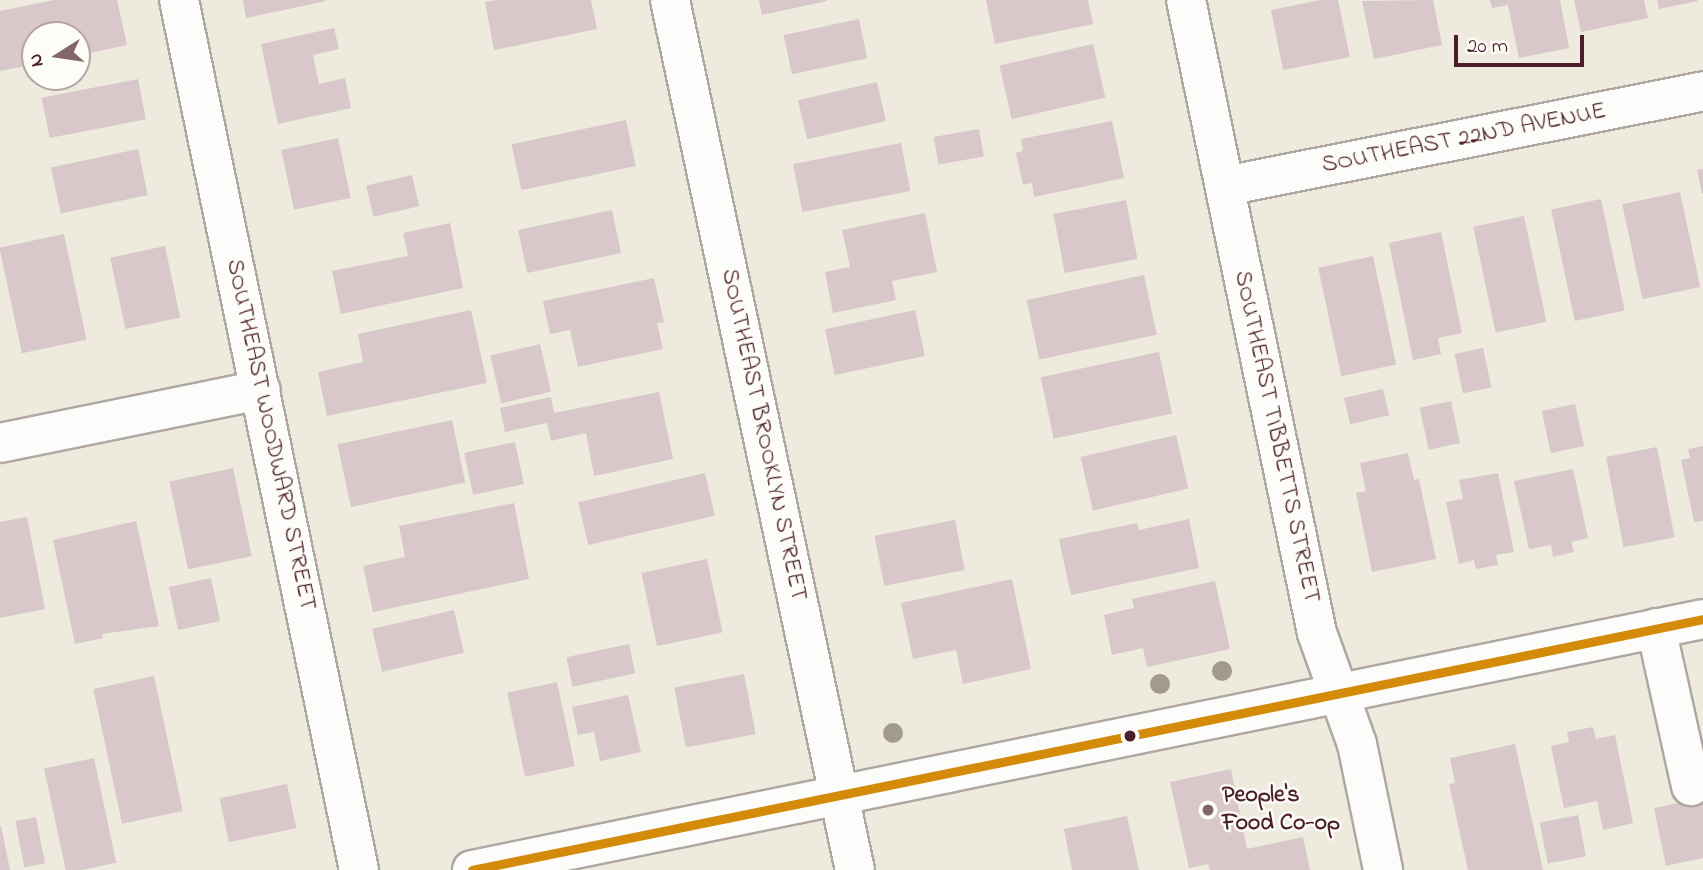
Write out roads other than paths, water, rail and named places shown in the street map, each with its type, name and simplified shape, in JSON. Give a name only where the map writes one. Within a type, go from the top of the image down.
[{"type":"street","name":"SOUTHEAST WOODWARD STREET","points":[[179,0],[359,870]]},
{"type":"street","name":"SOUTHEAST BROOKLYN STREET","points":[[670,0],[855,870]]},
{"type":"street","name":"SOUTHEAST TIBBETTS STREET","points":[[1186,0],[1317,633],[1357,744],[1383,870]]},
{"type":"street","name":"SOUTHEAST 22ND AVENUE","points":[[1225,186],[1703,91]]},
{"type":"street","points":[[0,443],[261,390]]},
{"type":"street","points":[[472,870],[838,793],[1703,619]]},
{"type":"street","points":[[1656,628],[1691,786]]},
{"type":"place","name":"People's Food Co-op","points":[[1208,810]]}]
